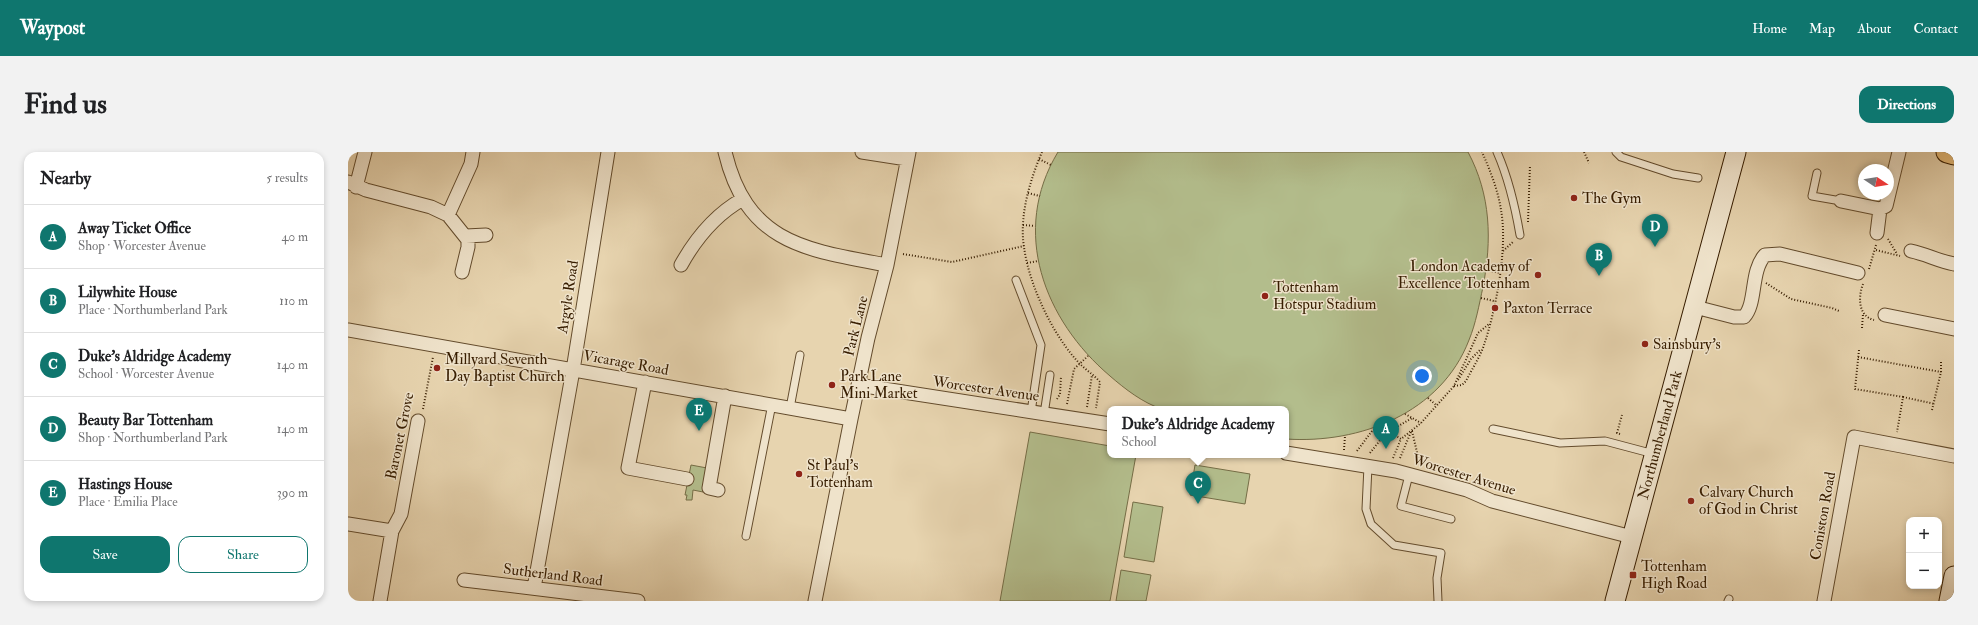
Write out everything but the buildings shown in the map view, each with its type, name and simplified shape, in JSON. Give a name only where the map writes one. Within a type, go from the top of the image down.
[{"type":"main road","points":[[1947,152],[1954,154]]},
{"type":"street","points":[[365,152],[352,185],[431,207],[448,215],[466,236],[468,247],[462,272]]},
{"type":"street","points":[[448,215],[471,164],[473,152]]},
{"type":"street","name":"Argyle Road","points":[[534,588],[573,370],[608,152]]},
{"type":"street","points":[[725,152],[735,183],[743,199],[771,230],[801,246],[833,255],[887,265]]},
{"type":"street","points":[[862,152],[908,156]]},
{"type":"street","name":"Northumberland Park","points":[[1615,601],[1736,152]]},
{"type":"street","points":[[1841,201],[1880,209],[1886,206],[1899,152]]},
{"type":"street","name":"Park Lane","points":[[815,601],[858,385],[887,265],[908,156]]},
{"type":"street","points":[[681,265],[695,243],[719,216],[743,199]]},
{"type":"street","points":[[1877,234],[1880,209]]},
{"type":"street","points":[[466,236],[486,235]]},
{"type":"street","points":[[1911,251],[1929,255],[1932,258],[1954,264]]},
{"type":"street","points":[[1695,307],[1734,317],[1744,317],[1749,308],[1760,261],[1765,255],[1772,254],[1863,277]]},
{"type":"street","points":[[1885,315],[1954,329]]},
{"type":"street","name":"Vicarage Road","points":[[348,330],[851,419]]},
{"type":"street","points":[[645,382],[628,468],[686,479]]},
{"type":"street","name":"Worcester Avenue","points":[[858,385],[1107,424]]},
{"type":"street","points":[[718,490],[709,488],[725,396]]},
{"type":"street","name":"Baronet Grove","points":[[380,601],[392,531],[401,514],[418,421]]},
{"type":"street","name":"Coniston Road","points":[[1824,601],[1854,437],[1895,445]]},
{"type":"street","points":[[1895,445],[1954,456]]},
{"type":"street","name":"Worcester Avenue","points":[[1289,453],[1369,460],[1409,475],[1467,490],[1492,501],[1632,537]]},
{"type":"street","points":[[348,524],[392,531]]},
{"type":"street","points":[[1949,601],[1954,576]]},
{"type":"street","name":"Sutherland Road","points":[[464,580],[638,601]]},
{"type":"lane","points":[[1497,152],[1506,172],[1515,203],[1520,235]]},
{"type":"lane","points":[[1616,152],[1621,157],[1673,174],[1698,178]]},
{"type":"lane","points":[[1817,173],[1812,196],[1841,201]]},
{"type":"lane","points":[[1016,280],[1041,345],[1031,412]]},
{"type":"lane","points":[[790,408],[800,355]]},
{"type":"lane","points":[[1044,414],[1050,374]]},
{"type":"lane","points":[[746,536],[772,404]]},
{"type":"lane","points":[[1493,429],[1560,443],[1605,441],[1654,454]]},
{"type":"lane","points":[[1369,460],[1366,509],[1371,524],[1394,545],[1441,553],[1437,578],[1438,601]]},
{"type":"lane","points":[[1409,475],[1401,506],[1450,519]]},
{"type":"path","points":[[1042,152],[1028,193],[1024,225],[1024,246],[1027,263],[1040,300],[1055,330],[1080,364],[1100,382],[1096,408]]},
{"type":"path","points":[[1454,386],[1462,384],[1466,381],[1484,347],[1500,273],[1503,234],[1502,210],[1482,152]]},
{"type":"path","points":[[1584,152],[1589,163]]},
{"type":"path","points":[[1039,159],[1051,165]]},
{"type":"path","points":[[1028,193],[1040,196]]},
{"type":"path","points":[[1024,225],[1035,226]]},
{"type":"path","points":[[1862,328],[1863,314],[1860,293],[1863,277],[1876,250],[1877,234],[1890,241],[1897,255]]},
{"type":"path","points":[[903,254],[952,262],[1024,246]]},
{"type":"path","points":[[1876,250],[1906,257],[1911,251]]},
{"type":"path","points":[[1027,263],[1038,261]]},
{"type":"path","points":[[1486,270],[1500,273]]},
{"type":"path","points":[[1755,279],[1763,281],[1791,299],[1832,308],[1839,311]]},
{"type":"path","points":[[1484,284],[1497,286]]},
{"type":"path","points":[[1481,298],[1494,301]]},
{"type":"path","points":[[1863,314],[1871,319],[1883,322],[1885,315]]},
{"type":"path","points":[[1454,386],[1478,333],[1489,324]]},
{"type":"path","name":"Baronet Grove","points":[[418,421],[422,416],[435,346]]},
{"type":"path","points":[[1392,460],[1401,440],[1421,423],[1454,386],[1471,359],[1484,347]]},
{"type":"path","points":[[1859,350],[1855,389],[1935,404]]},
{"type":"path","points":[[1068,395],[1074,369],[1088,356]]},
{"type":"path","points":[[1858,357],[1941,372]]},
{"type":"path","points":[[1932,410],[1935,404],[1941,372],[1941,361]]},
{"type":"path","points":[[1087,407],[1092,374]]},
{"type":"path","points":[[1058,396],[1060,394],[1061,376]]},
{"type":"path","points":[[1428,398],[1436,405]]},
{"type":"path","points":[[1895,445],[1903,398]]},
{"type":"path","points":[[1406,414],[1421,423]]},
{"type":"path","points":[[1622,415],[1617,433],[1625,435]]},
{"type":"path","points":[[1369,460],[1384,434],[1412,418]]},
{"type":"path","points":[[1357,451],[1372,431],[1377,428],[1382,427],[1401,440]]},
{"type":"path","points":[[1400,458],[1412,431]]},
{"type":"path","points":[[1412,431],[1420,462]]},
{"type":"path","points":[[1344,450],[1345,436]]},
{"type":"green space","name":"Tottenham Hotspur Stadium","points":[[1058,152],[1468,152],[1476,168],[1488,218],[1488,252],[1486,269],[1475,321],[1469,340],[1456,365],[1439,387],[1418,405],[1395,419],[1369,429],[1342,436],[1314,439],[1289,439],[1289,406],[1155,406],[1134,395],[1122,386],[1087,354],[1067,328],[1052,301],[1041,273],[1036,243],[1037,212],[1044,182]]},
{"type":"green space","points":[[1030,432],[1107,445],[1107,458],[1135,458],[1110,601],[1000,601]]},
{"type":"green space","points":[[691,465],[707,468],[703,492],[693,490],[692,500],[686,500],[687,495],[685,495]]},
{"type":"green space","points":[[1195,465],[1250,474],[1245,504],[1190,495]]},
{"type":"green space","points":[[1133,502],[1163,507],[1154,562],[1124,557]]},
{"type":"green space","points":[[1121,570],[1151,575],[1146,601],[1116,601]]},
{"type":"place","name":"The Gym","points":[[1574,198]]},
{"type":"place","name":"Beauty Bar Tottenham","points":[[1655,247]]},
{"type":"place","name":"London Academy of Excellence Tottenham","points":[[1538,275]]},
{"type":"place","name":"Lilywhite House","points":[[1599,276]]},
{"type":"place","name":"Tottenham Hotspur Stadium","points":[[1265,296]]},
{"type":"place","name":"Paxton Terrace","points":[[1495,308]]},
{"type":"place","name":"Sainsbury's","points":[[1645,344]]},
{"type":"place","name":"Millyard Seventh Day Baptist Church","points":[[437,368]]},
{"type":"place","name":"Park Lane Mini Market","points":[[832,385]]},
{"type":"place","name":"Hastings House","points":[[699,431]]},
{"type":"place","name":"Away Ticket Office","points":[[1386,449]]},
{"type":"place","name":"St Paul's Tottenham","points":[[799,474]]},
{"type":"place","name":"Calvary Church of God in Christ","points":[[1691,501]]},
{"type":"place","name":"Duke's Aldridge Academy","points":[[1198,504]]},
{"type":"place","name":"Tottenham High Road","points":[[1633,575]]}]
